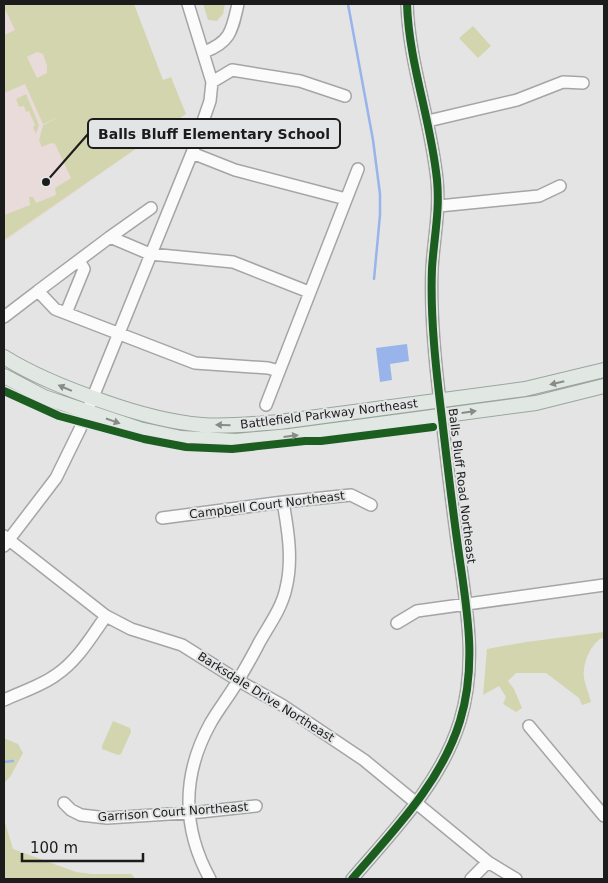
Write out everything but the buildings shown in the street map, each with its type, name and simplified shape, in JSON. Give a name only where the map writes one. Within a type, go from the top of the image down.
[{"type":"main road","name":"Battlefield Parkway Northeast","points":[[4,357],[28,371],[93,398],[168,420],[202,425],[229,426],[278,422],[525,389],[604,370]]},
{"type":"main road","name":"Battlefield Parkway Northeast","points":[[4,376],[44,397],[120,424],[160,434],[199,440],[236,441],[536,403],[604,386]]},
{"type":"street","points":[[5,541],[56,478],[87,412],[192,153],[210,101],[212,82],[188,4]]},
{"type":"street","points":[[204,52],[215,48],[227,38],[233,25],[238,4]]},
{"type":"street","name":"Balls Bluff Road Northeast","points":[[352,879],[417,802],[449,750],[461,718],[470,664],[466,604],[441,416],[432,310],[432,268],[439,206],[428,121],[408,30],[407,4]]},
{"type":"street","points":[[212,82],[232,70],[300,81],[345,96]]},
{"type":"street","points":[[428,121],[517,100],[563,82],[583,83]]},
{"type":"street","points":[[192,153],[235,170],[346,199]]},
{"type":"street","points":[[266,405],[358,169]]},
{"type":"street","points":[[439,206],[539,196],[560,186]]},
{"type":"street","points":[[4,317],[151,208]]},
{"type":"street","points":[[110,238],[150,254],[233,262],[309,292]]},
{"type":"street","points":[[66,312],[84,269],[78,261]]},
{"type":"street","points":[[38,291],[55,309],[195,363],[268,368],[279,371]]},
{"type":"street","name":"Campbell Court Northeast","points":[[162,518],[351,495],[371,505]]},
{"type":"street","points":[[210,879],[196,850],[190,813],[190,784],[193,765],[200,746],[220,707],[238,681],[273,619],[286,588],[288,546],[283,502]]},
{"type":"street","name":"Barksdale Drive Northeast","points":[[5,541],[106,616],[131,629],[182,645],[238,681],[282,705],[364,760],[488,862],[516,879]]},
{"type":"street","points":[[397,624],[417,612],[604,585]]},
{"type":"street","points":[[4,700],[60,672],[80,652],[106,616]]},
{"type":"street","points":[[529,726],[604,816]]},
{"type":"street","name":"Garrison Court Northeast","points":[[64,803],[71,810],[94,818],[190,813],[256,806]]},
{"type":"street","points":[[471,879],[488,862]]},
{"type":"shaded area","points":[[4,4],[134,4],[173,123],[4,242]]},
{"type":"green space","points":[[4,4],[134,4],[163,80],[171,77],[186,114],[4,240],[4,215],[30,205],[29,197],[33,197],[36,203],[56,195],[55,188],[71,178],[55,144],[51,143],[42,147],[39,140],[43,125],[63,115],[43,124],[25,84],[4,93],[4,35],[15,30]],"holes":[[[37,52],[43,54],[47,73],[37,78],[27,57]]]},
{"type":"green space","points":[[203,4],[225,4],[223,14],[217,21],[208,20]]},
{"type":"green space","points":[[473,26],[491,46],[478,58],[459,38]]},
{"type":"green space","points":[[26,94],[39,125],[36,134],[33,127],[35,125],[29,111],[26,112],[24,106],[19,107],[16,99]]},
{"type":"green space","points":[[604,632],[604,637],[596,642],[590,650],[585,665],[584,678],[591,702],[582,705],[579,698],[546,673],[516,673],[508,681],[514,689],[522,708],[516,712],[503,704],[506,697],[499,686],[483,695],[487,649]]},
{"type":"green space","points":[[113,721],[130,728],[131,732],[121,754],[118,755],[102,749]]},
{"type":"green space","points":[[4,738],[18,744],[23,753],[10,777],[4,783]]},
{"type":"green space","points":[[4,819],[13,849],[76,872],[131,874],[136,879],[4,879]]},
{"type":"water","points":[[407,344],[409,361],[390,364],[392,380],[380,382],[376,348]]},
{"type":"waterway","points":[[348,4],[373,140],[380,194],[374,279]]},
{"type":"waterway","points":[[4,762],[13,761]]},
{"type":"cycle path","points":[[352,879],[414,805],[441,765],[452,744],[460,721],[468,677],[469,634],[467,612],[446,451],[433,324],[432,268],[438,191],[434,158],[412,48],[407,4]]},
{"type":"cycle path","points":[[4,391],[59,416],[144,439],[186,447],[232,449],[321,441],[433,427]]},
{"type":"place","name":"Balls Bluff Elementary School","points":[[46,182]]}]
